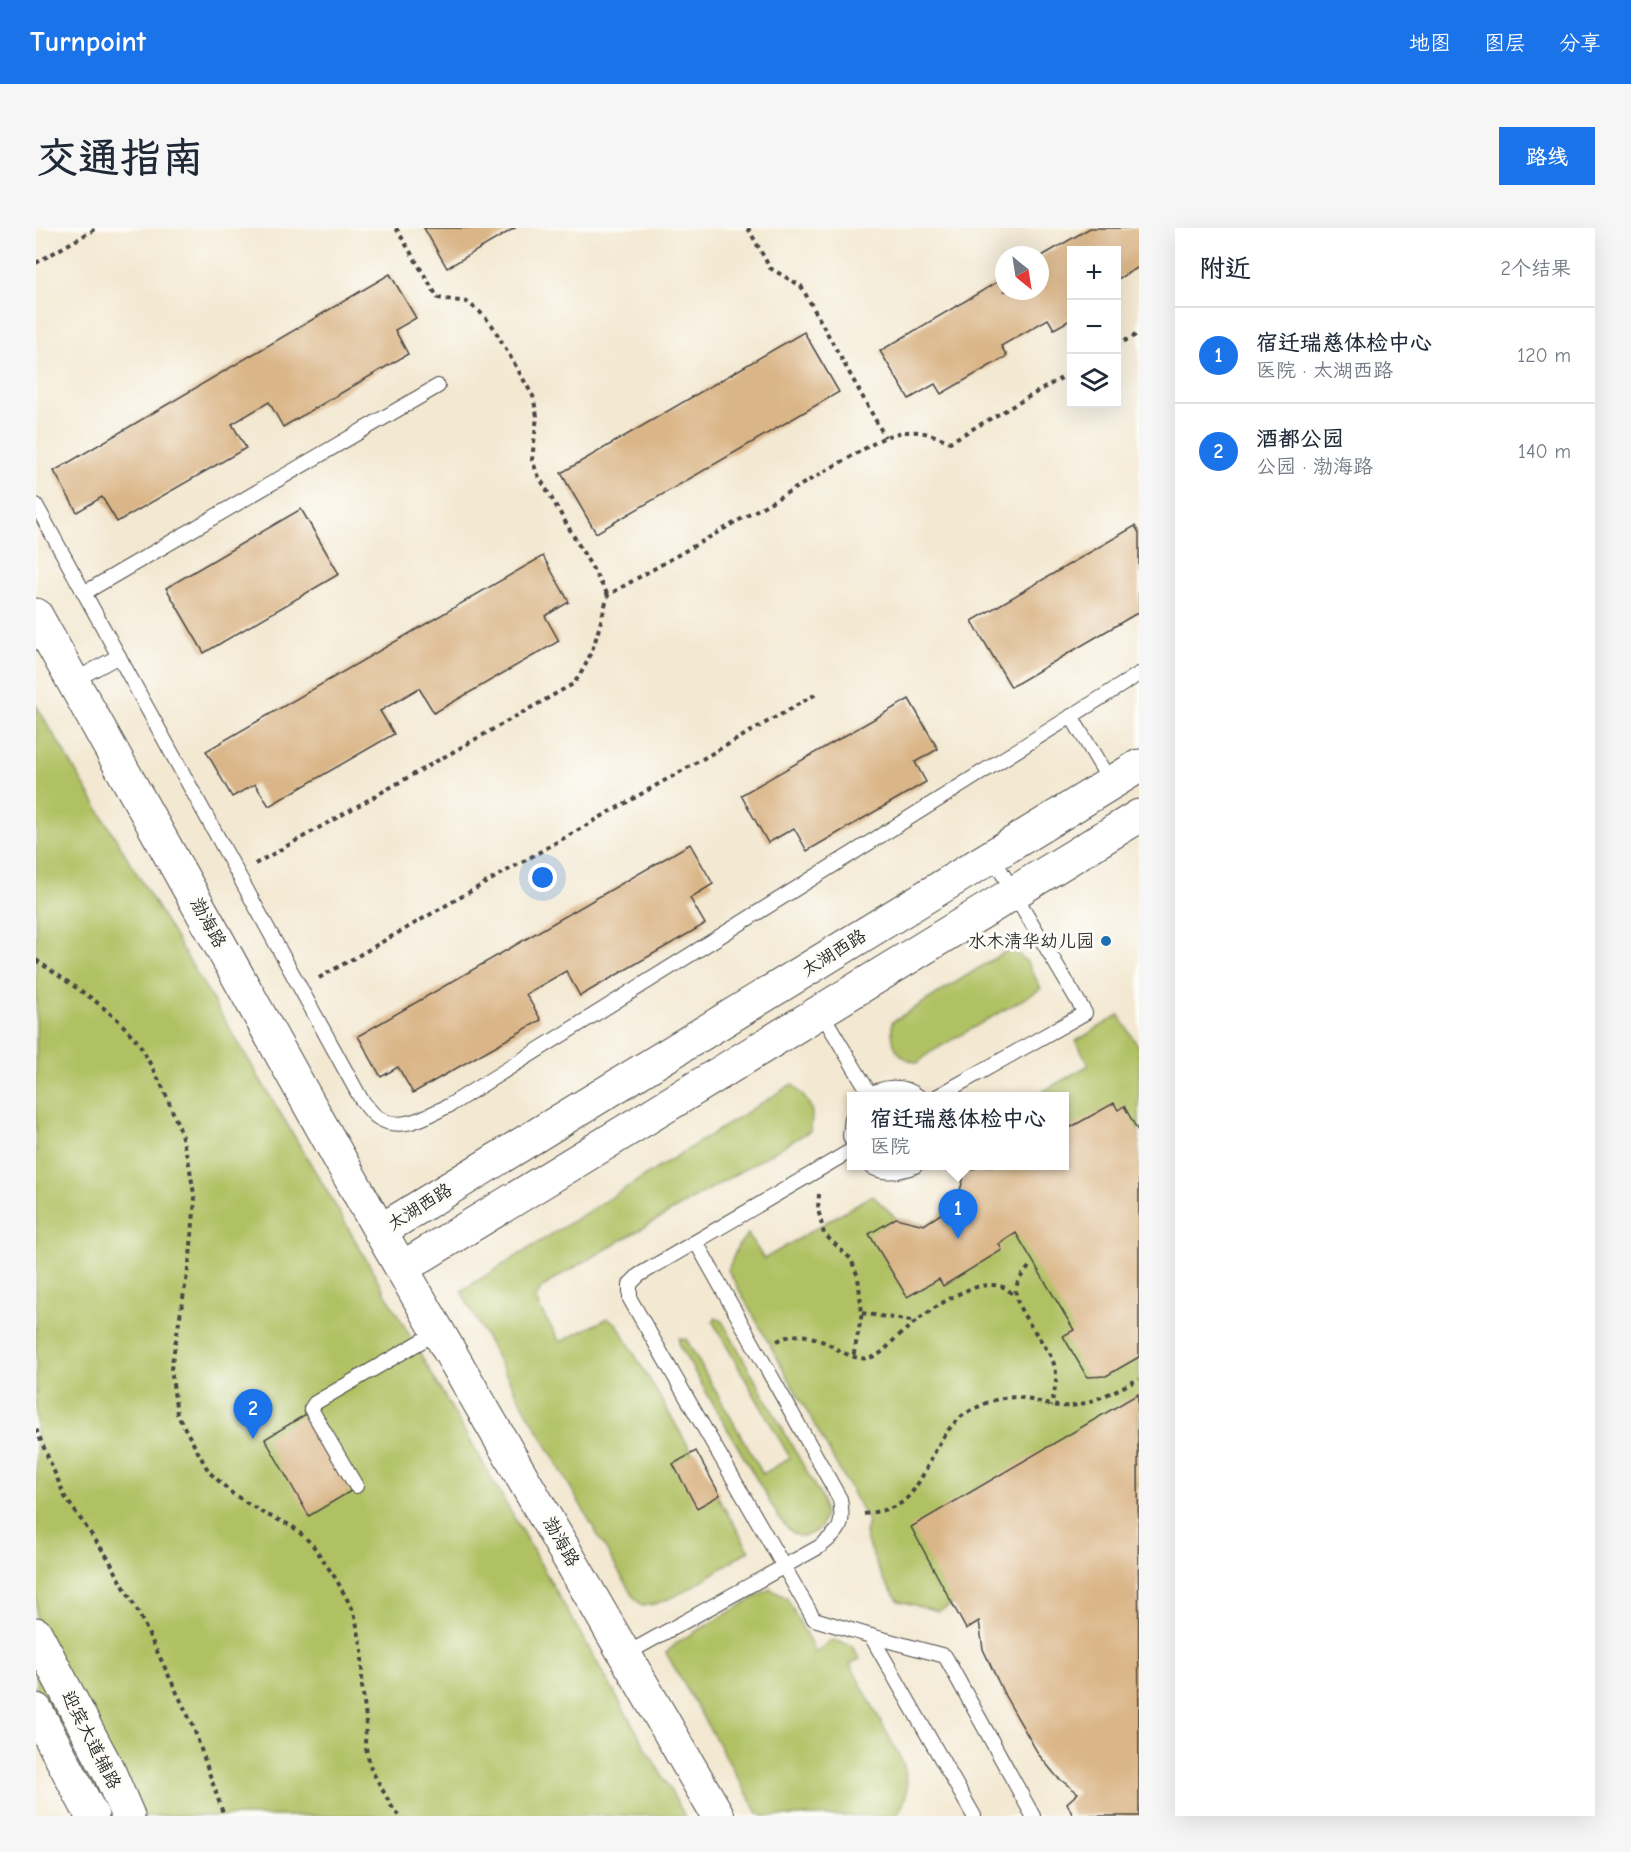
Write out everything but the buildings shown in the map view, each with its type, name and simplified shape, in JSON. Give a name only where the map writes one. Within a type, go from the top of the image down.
[{"type":"main road","name":"渤海路","points":[[36,615],[381,1231]]},
{"type":"main road","name":"太湖西路","points":[[402,1268],[381,1231],[1139,766]]},
{"type":"main road","points":[[402,1268],[1139,816]]},
{"type":"main road","name":"渤海路","points":[[402,1268],[718,1816]]},
{"type":"main road","name":"迎宾大道辅路","points":[[36,1634],[110,1774],[129,1816]]},
{"type":"main road","points":[[36,1710],[88,1809]]},
{"type":"lane","points":[[84,592],[438,386]]},
{"type":"lane","points":[[36,505],[361,1099],[378,1118],[397,1125],[411,1123],[450,1105],[1139,674]]},
{"type":"lane","points":[[73,681],[118,656]]},
{"type":"lane","points":[[1071,716],[1111,783]]},
{"type":"lane","points":[[945,1092],[1085,1013],[992,856]]},
{"type":"lane","points":[[821,1012],[866,1092]]},
{"type":"lane","points":[[876,1092],[888,1087],[902,1088],[910,1092]]},
{"type":"lane","points":[[847,1153],[639,1275],[630,1284],[630,1299],[814,1619],[945,1656],[1033,1816]]},
{"type":"lane","points":[[881,1170],[887,1172],[904,1170]]},
{"type":"lane","points":[[626,1654],[827,1541],[835,1534],[843,1519],[840,1500],[696,1242]]},
{"type":"lane","points":[[356,1486],[311,1409],[315,1403],[439,1330]]},
{"type":"lane","points":[[871,1636],[974,1816]]},
{"type":"path","points":[[36,263],[97,228]]},
{"type":"path","points":[[396,228],[438,298],[452,298],[467,302],[492,325],[533,396],[537,416],[532,460],[538,475],[608,595]]},
{"type":"path","points":[[756,228],[749,230],[770,268],[801,286],[885,437]]},
{"type":"path","points":[[1121,343],[1139,333]]},
{"type":"path","points":[[237,874],[573,684],[582,673],[592,650],[608,595],[885,437],[901,431],[916,431],[936,435],[950,442],[1067,374]]},
{"type":"path","points":[[300,989],[818,693]]},
{"type":"path","points":[[36,960],[94,1000],[118,1020],[138,1043],[164,1090],[186,1153],[195,1200],[190,1257],[171,1369],[177,1414],[208,1472],[233,1494],[263,1513],[292,1526],[312,1544],[336,1579],[354,1612],[362,1649],[365,1744],[371,1769],[392,1807],[400,1816]]},
{"type":"path","points":[[820,1169],[818,1209],[824,1234],[851,1259],[858,1277],[862,1313],[853,1358]]},
{"type":"path","points":[[1015,1296],[1017,1283],[1029,1267]]},
{"type":"path","points":[[758,1352],[780,1339],[798,1335],[818,1338],[853,1358],[866,1360],[881,1353],[929,1312],[966,1290],[985,1285],[1002,1286],[1015,1296],[1051,1357],[1056,1373],[1051,1406]]},
{"type":"path","points":[[862,1313],[917,1322]]},
{"type":"path","points":[[843,1519],[892,1508],[909,1497],[939,1445],[967,1412],[996,1399],[1021,1398],[1051,1406],[1072,1406],[1139,1380]]},
{"type":"path","points":[[36,1430],[65,1497],[108,1558],[154,1644],[193,1726],[224,1816]]},
{"type":"green space","points":[[36,705],[327,1191],[685,1816],[106,1816],[36,1687]]},
{"type":"green space","points":[[1011,948],[1028,963],[1041,989],[929,1053],[918,1063],[899,1053],[892,1037],[892,1022]]},
{"type":"green space","points":[[1119,1015],[1139,1048],[1139,1486],[970,1597],[938,1611],[899,1601],[884,1581],[869,1547],[865,1534],[868,1521],[728,1270],[738,1246],[748,1234],[764,1259],[872,1195],[896,1218],[925,1225],[956,1204],[965,1173],[963,1170],[1069,1170],[1069,1092],[1042,1092],[1089,1065],[1076,1041]]},
{"type":"green space","points":[[792,1084],[810,1105],[812,1123],[810,1131],[553,1280],[541,1289],[536,1299],[560,1342],[608,1318],[617,1324],[749,1550],[682,1592],[654,1604],[642,1606],[632,1595],[505,1373],[461,1291]]},
{"type":"green space","points":[[716,1317],[722,1321],[822,1499],[825,1515],[821,1527],[808,1535],[798,1536],[789,1530],[779,1518],[679,1345],[679,1338],[686,1339],[763,1474],[790,1458],[713,1322]]},
{"type":"green space","points":[[770,1589],[787,1598],[815,1652],[832,1640],[851,1645],[860,1659],[850,1664],[905,1770],[906,1797],[896,1816],[763,1816],[758,1813],[666,1653],[679,1641]]},
{"type":"place","name":"水木清华幼儿园","points":[[1106,941]]},
{"type":"place","name":"宿迁瑞慈体检中心","points":[[958,1239]]},
{"type":"place","name":"酒都公园","points":[[253,1439]]}]
